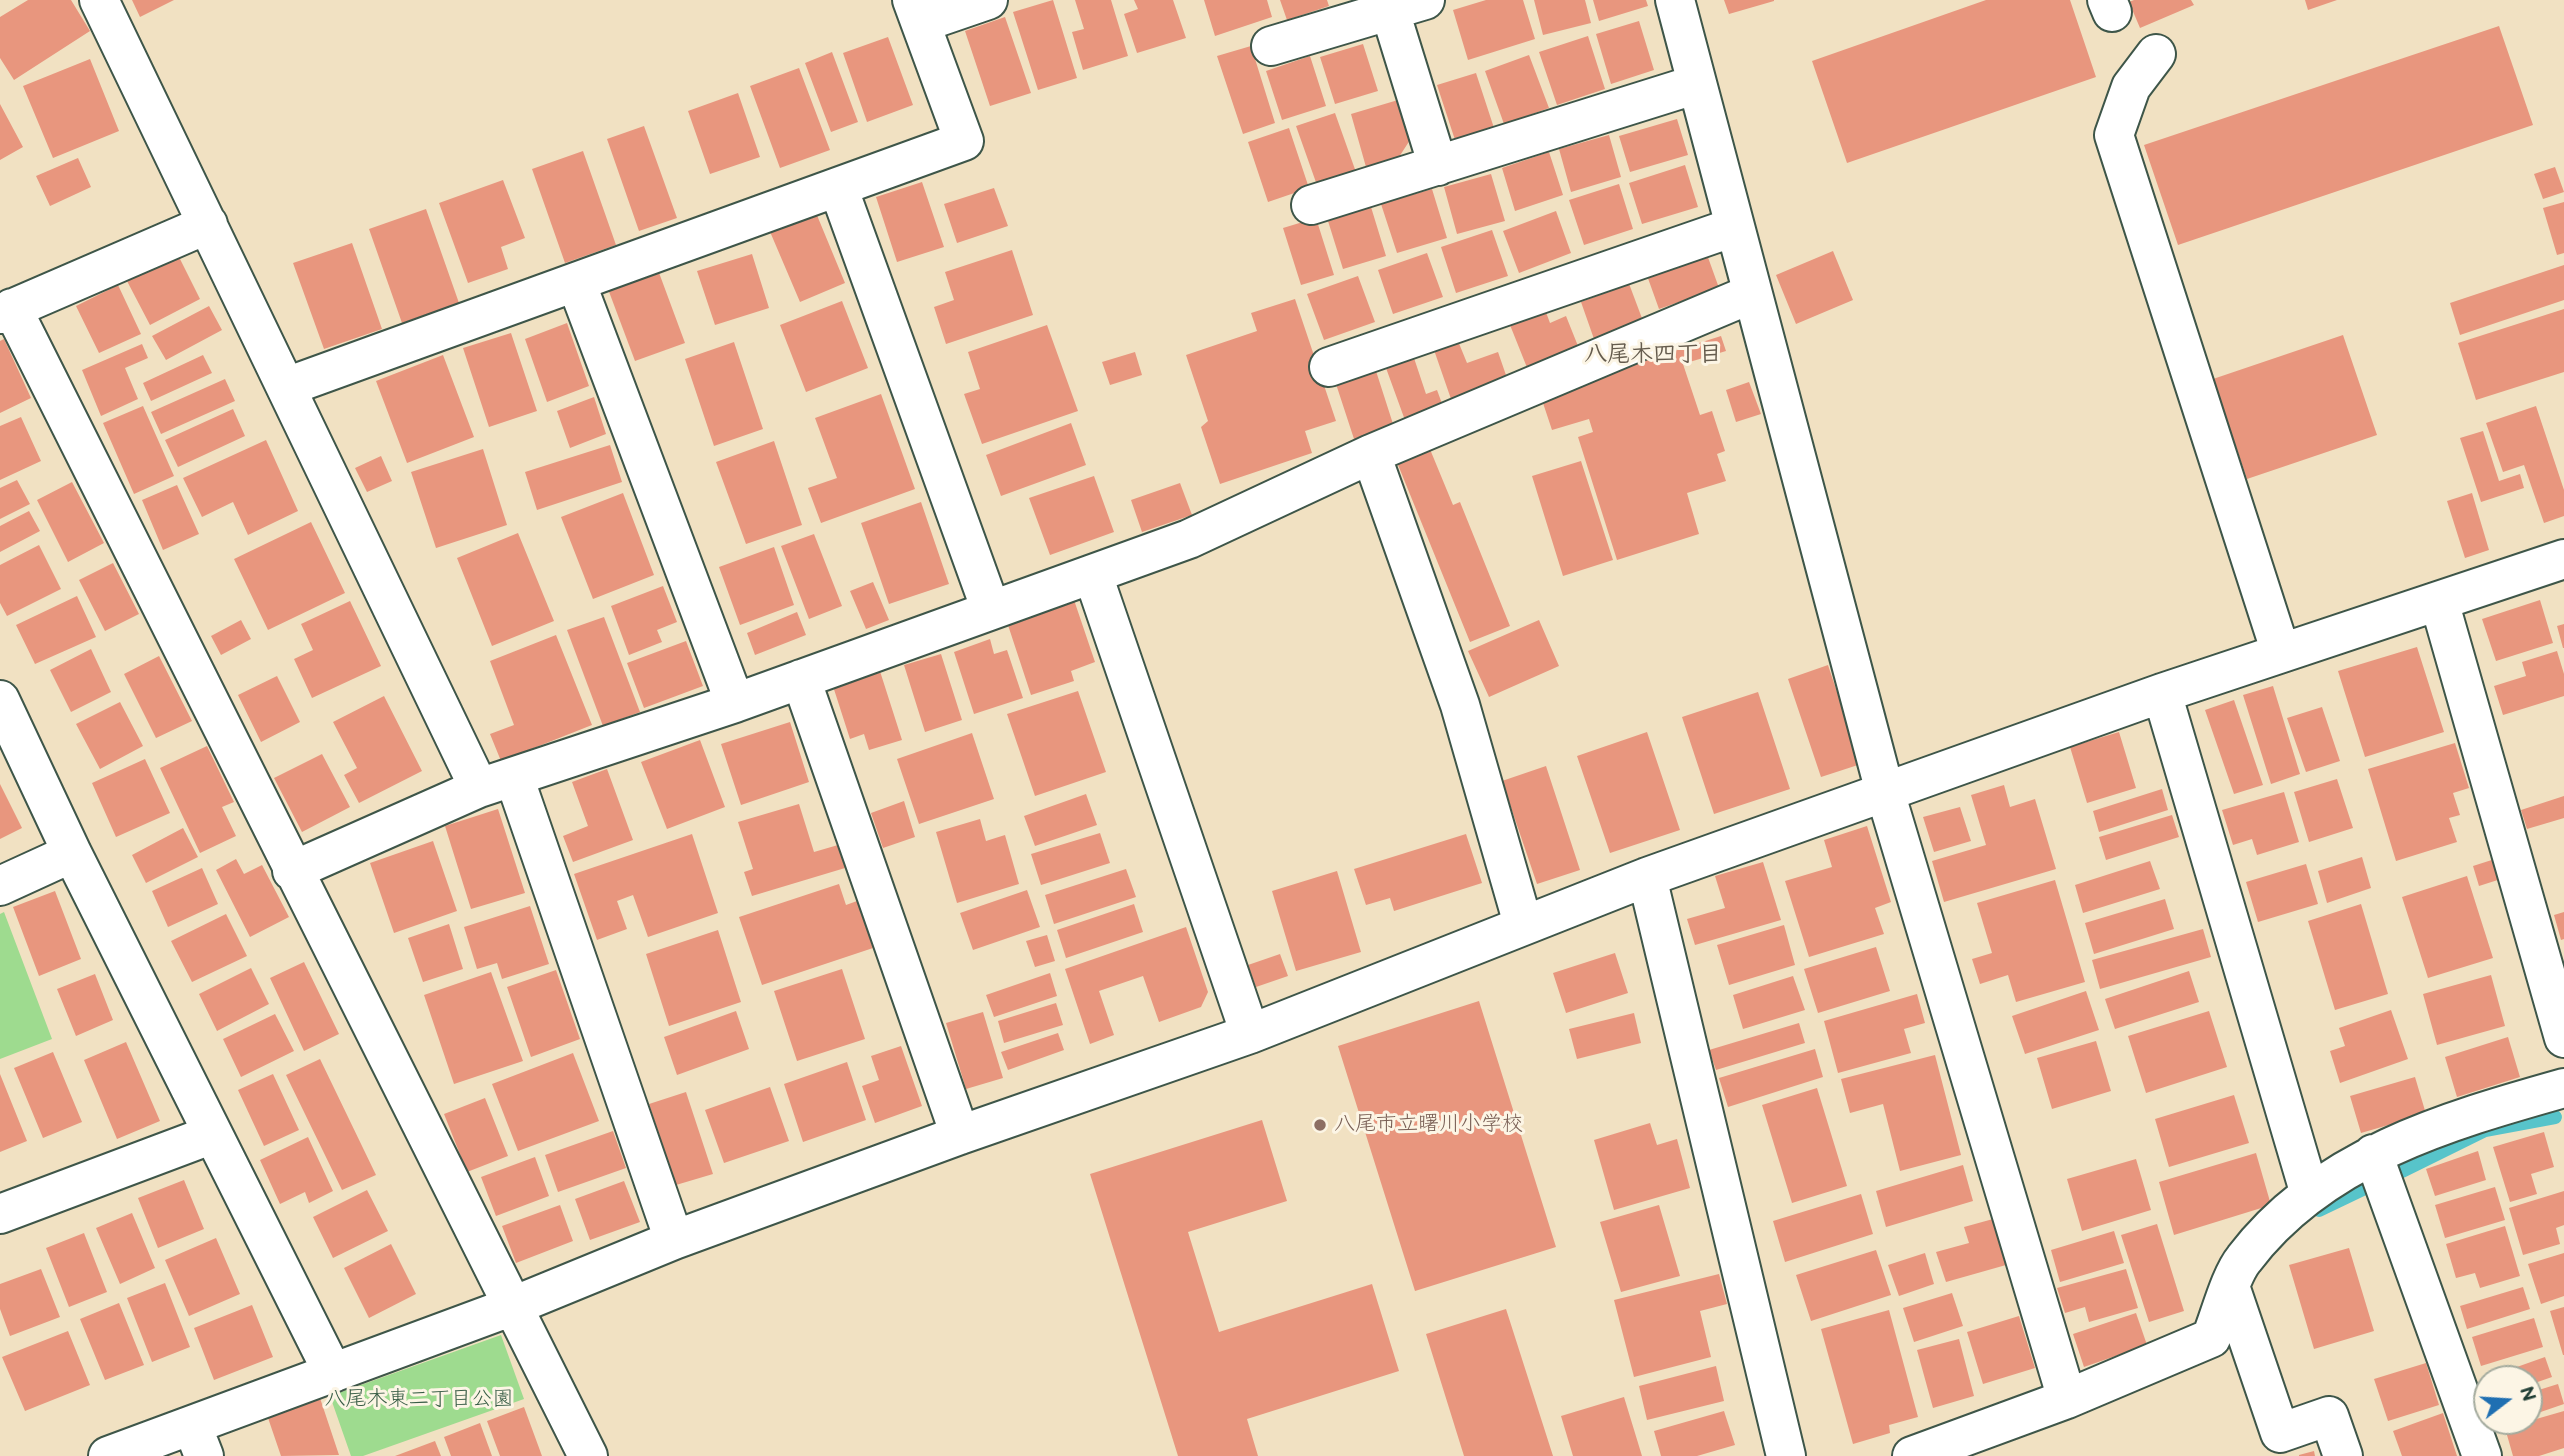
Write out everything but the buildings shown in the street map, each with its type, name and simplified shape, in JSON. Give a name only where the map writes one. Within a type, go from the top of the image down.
[{"type":"street","points":[[99,0],[286,387],[497,782],[674,1240]]},
{"type":"street","points":[[286,387],[964,141],[916,12],[988,0]]},
{"type":"street","points":[[1675,0],[1885,792],[2067,1399]]},
{"type":"street","points":[[1271,46],[1407,5],[1438,166]]},
{"type":"street","points":[[2155,54],[2130,87],[2114,135],[2281,653]]},
{"type":"street","points":[[1311,205],[1697,85]]},
{"type":"street","points":[[838,187],[991,610]]},
{"type":"street","points":[[208,224],[6,311],[588,1456]]},
{"type":"street","points":[[1329,367],[1734,227]]},
{"type":"street","points":[[576,282],[735,703]]},
{"type":"street","points":[[292,871],[497,782],[735,703],[1189,539],[1371,454],[1751,293]]},
{"type":"street","points":[[1371,454],[1460,705],[1523,925]]},
{"type":"street","points":[[108,1456],[198,1440],[333,1373],[513,1306],[674,1240],[960,1135],[1250,1034],[1647,877],[2162,693],[2564,559]]},
{"type":"street","points":[[1093,575],[1250,1034]]},
{"type":"street","points":[[2439,601],[2564,1038]]},
{"type":"street","points":[[801,679],[960,1135]]},
{"type":"street","points":[[2162,693],[2309,1191]]},
{"type":"street","points":[[0,700],[72,853],[333,1373]]},
{"type":"street","points":[[0,886],[72,853]]},
{"type":"street","points":[[1647,877],[1786,1456]]},
{"type":"street","points":[[1912,1456],[2067,1399],[2211,1338],[2242,1260],[2309,1191],[2373,1154],[2487,1110],[2564,1088]]},
{"type":"street","points":[[0,1214],[213,1134]]},
{"type":"street","points":[[2373,1154],[2482,1456]]},
{"type":"street","points":[[2231,1289],[2280,1433],[2329,1416],[2343,1456]]},
{"type":"green space","points":[[4,912],[52,1039],[0,1059],[0,914]]},
{"type":"green space","name":"八尾木東二丁目公園","points":[[501,1335],[524,1399],[363,1456],[351,1456],[330,1396]]},
{"type":"waterway","points":[[2402,1171],[2485,1130],[2555,1117]]},
{"type":"waterway","points":[[2319,1210],[2367,1187]]},
{"type":"place","name":"八尾市立曙川小学校","points":[[1320,1125]]},
{"type":"district","name":"八尾木四丁目","points":[[1653,355]]}]
